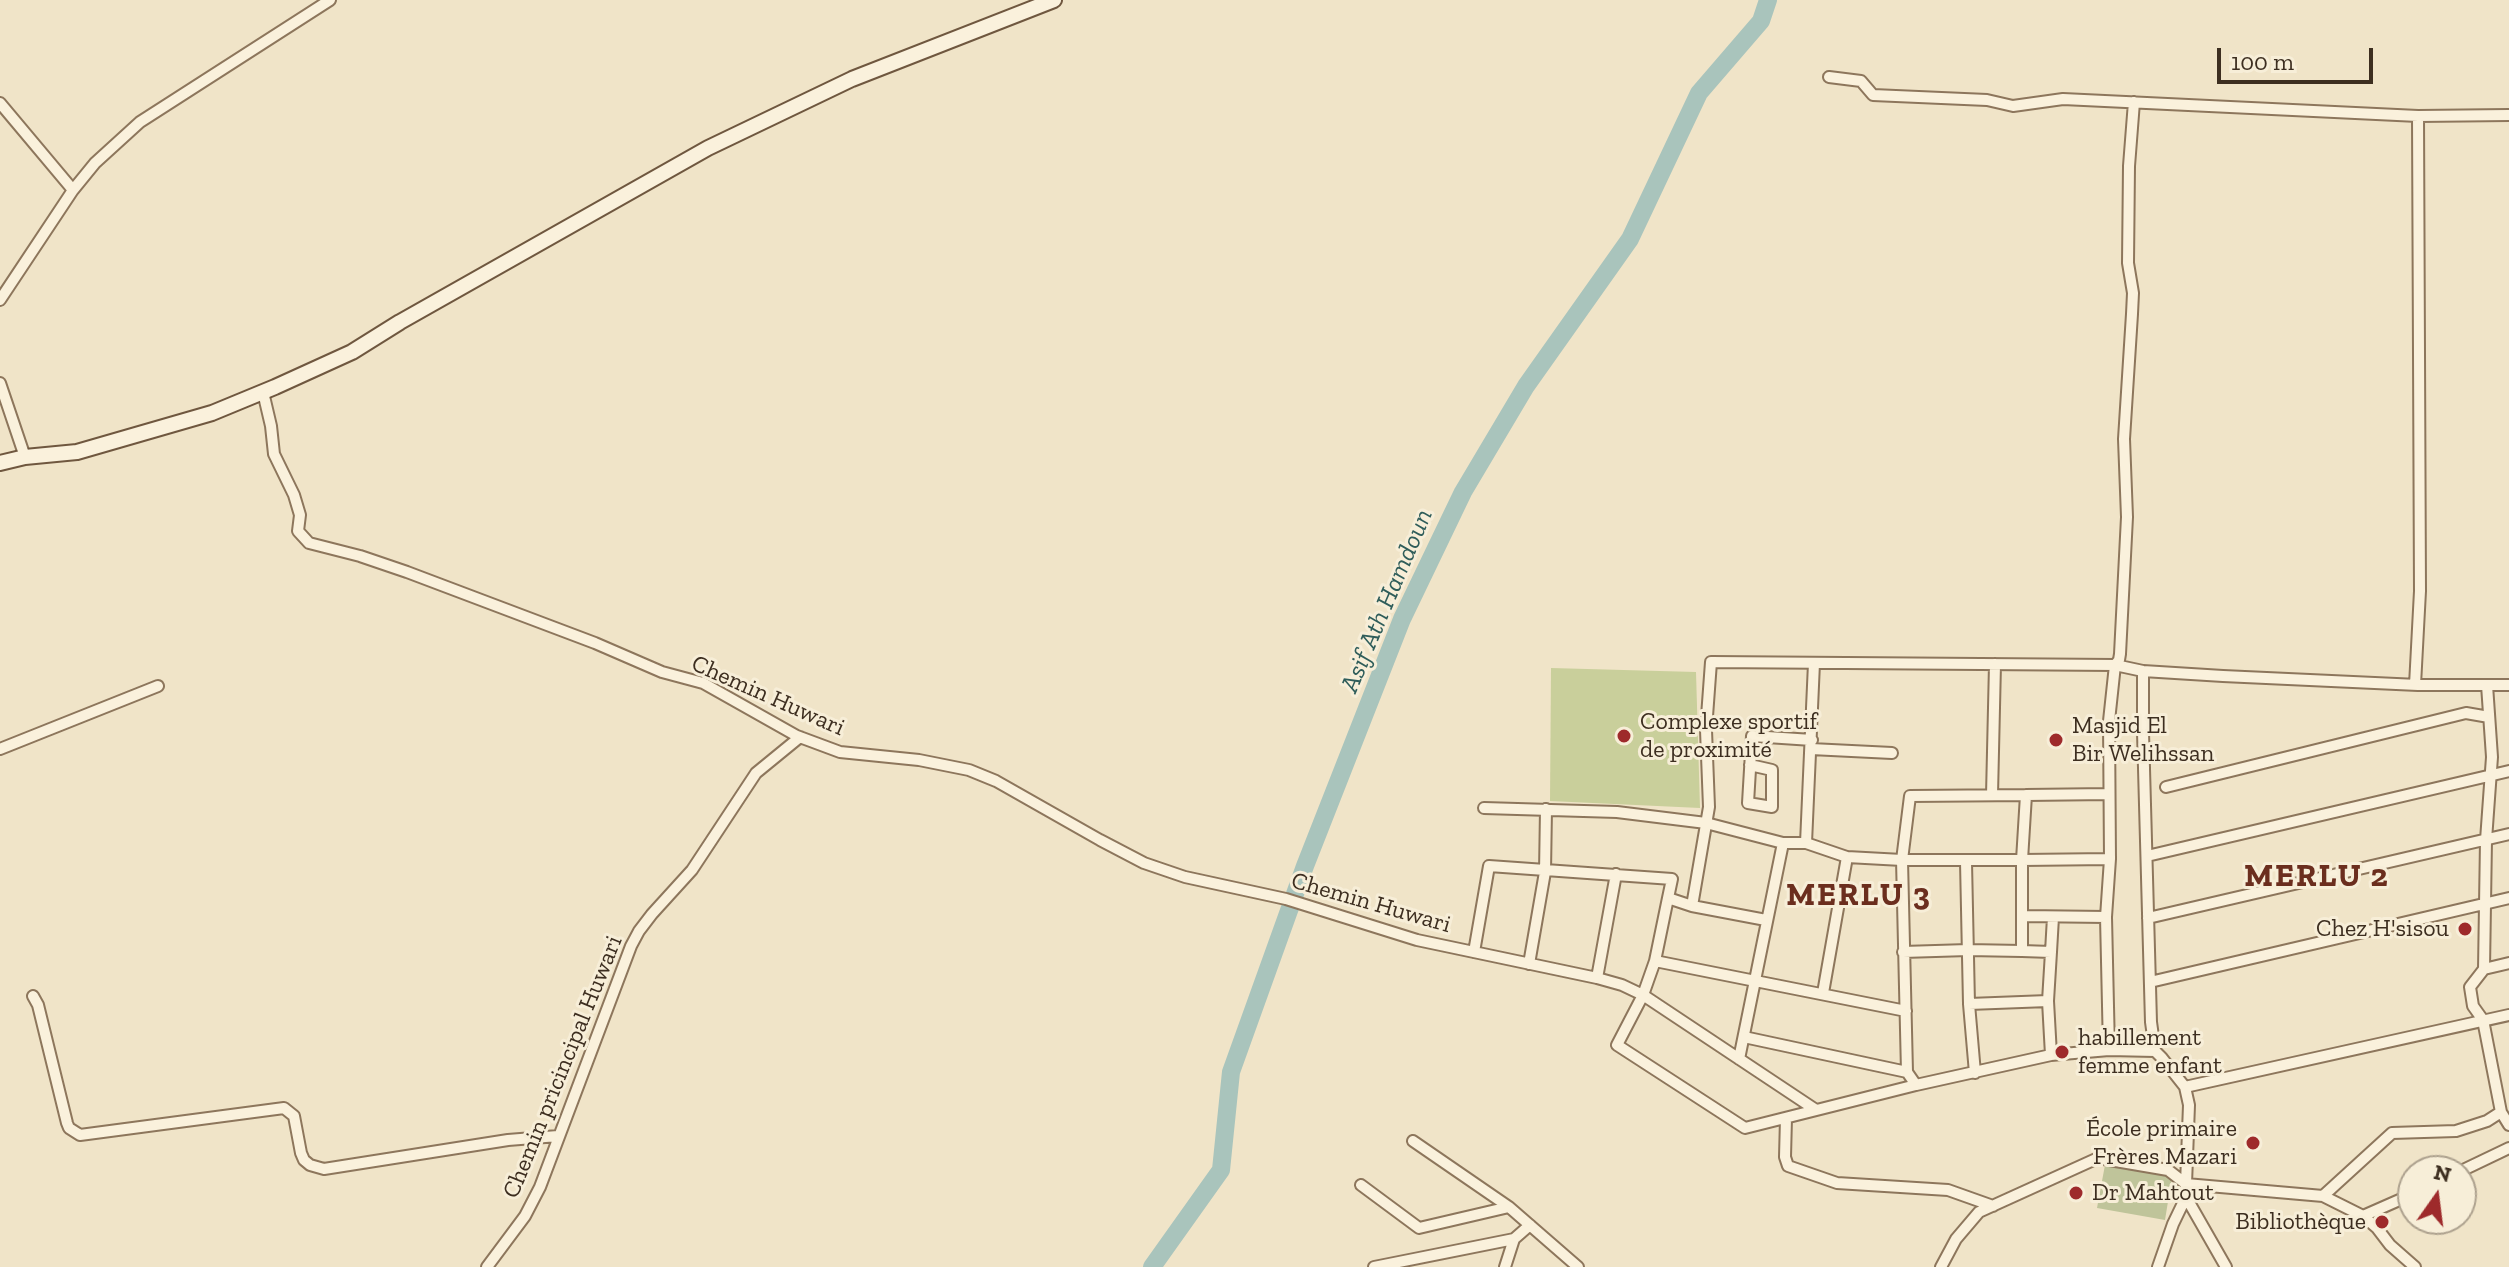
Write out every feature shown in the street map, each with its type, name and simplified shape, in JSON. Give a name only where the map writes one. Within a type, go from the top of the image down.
[{"type":"street","points":[[0,300],[73,190],[95,163],[140,122],[330,0]]},
{"type":"street","points":[[0,463],[25,457],[77,452],[212,413],[263,392],[352,352],[708,148],[852,79],[1033,4],[1054,0]]},
{"type":"street","points":[[1829,77],[1861,81],[1873,95],[1987,100],[2013,106],[2063,99],[2418,116],[2509,115]]},
{"type":"street","points":[[2109,1050],[2106,917],[2110,859],[2109,721],[2115,665],[2120,654],[2127,517],[2124,439],[2133,293],[2128,263],[2129,166],[2134,102]]},
{"type":"street","points":[[0,103],[73,190]]},
{"type":"street","points":[[2415,685],[2420,591],[2418,116]]},
{"type":"street","points":[[0,383],[25,457]]},
{"type":"street","name":"Chemin Huwari","points":[[263,392],[274,454],[294,495],[300,515],[298,531],[309,543],[407,572],[595,643],[662,672],[703,683],[800,737],[840,752],[919,760],[969,770],[996,781],[1144,863],[1171,873],[1286,899],[1404,936],[1622,985],[1643,995],[1816,1110]]},
{"type":"street","points":[[1692,906],[1709,807],[1706,730],[1711,662],[2115,665],[2143,671],[2415,685],[2509,685]]},
{"type":"street","points":[[1806,843],[1814,663]]},
{"type":"street","points":[[1992,795],[1995,664]]},
{"type":"street","points":[[2143,671],[2151,1022],[2155,1051],[2185,1087],[2189,1105],[2186,1197],[2158,1267]]},
{"type":"street","points":[[2487,685],[2490,775],[2484,969],[2470,987],[2473,1006],[2483,1020],[2501,1112],[2509,1125]]},
{"type":"street","points":[[0,747],[158,686]]},
{"type":"street","points":[[2166,787],[2466,713],[2489,717]]},
{"type":"street","points":[[1750,765],[1752,736],[1892,753]]},
{"type":"street","name":"Chemin pricincipal Huwari","points":[[487,1267],[525,1216],[540,1187],[639,931],[692,870],[756,773],[800,737]]},
{"type":"street","points":[[2147,856],[2509,771]]},
{"type":"street","points":[[1916,1085],[1907,1072],[1903,952],[1902,860],[1910,796],[2109,794]]},
{"type":"street","points":[[2022,951],[2026,795]]},
{"type":"street","points":[[1484,808],[1617,812],[1706,823],[1783,843],[1806,843],[1847,857],[1966,862],[2110,859]]},
{"type":"street","points":[[1529,964],[1545,872],[1546,809]]},
{"type":"street","points":[[2148,918],[2509,834]]},
{"type":"street","points":[[1739,1059],[1783,843]]},
{"type":"street","points":[[1823,993],[1847,857]]},
{"type":"street","points":[[1966,862],[1969,1004],[1975,1073]]},
{"type":"street","points":[[1474,952],[1489,866],[1672,879],[1655,961],[1643,995],[1617,1045],[1745,1128],[2051,1055],[2109,1050],[2155,1051]]},
{"type":"street","points":[[1597,978],[1616,874]]},
{"type":"street","points":[[1668,898],[1692,906],[1766,920]]},
{"type":"street","points":[[2150,982],[2509,898]]},
{"type":"street","points":[[2024,916],[2106,917]]},
{"type":"street","points":[[2051,1055],[2048,1001],[2053,917]]},
{"type":"street","points":[[1903,952],[2051,952]]},
{"type":"street","points":[[1655,961],[1906,1011]]},
{"type":"street","points":[[2484,969],[2509,963]]},
{"type":"street","points":[[33,996],[38,1005],[67,1123],[80,1135],[284,1108],[294,1116],[304,1160],[324,1169],[508,1140],[558,1136]]},
{"type":"street","points":[[1969,1004],[2048,1001]]},
{"type":"street","points":[[2185,1087],[2509,1015]]},
{"type":"street","points":[[1744,1037],[1907,1072]]},
{"type":"street","points":[[2323,1196],[2392,1133],[2456,1131],[2487,1121],[2501,1112]]},
{"type":"street","points":[[1786,1118],[1785,1157],[1788,1166],[1837,1183],[1948,1190],[1993,1206]]},
{"type":"street","points":[[1413,1141],[1509,1207],[1578,1267]]},
{"type":"street","points":[[2477,1163],[2509,1148]]},
{"type":"street","points":[[1941,1267],[1956,1239],[1979,1212],[2098,1158],[2168,1170],[2186,1184],[2323,1196],[2363,1216],[2415,1267]]},
{"type":"street","points":[[1361,1185],[1419,1228],[1509,1207]]},
{"type":"street","points":[[2186,1197],[2226,1267]]},
{"type":"street","points":[[2363,1216],[2397,1201]]},
{"type":"street","points":[[1374,1267],[1514,1239],[1530,1225]]},
{"type":"street","points":[[1505,1267],[1514,1239]]},
{"type":"street","points":[[1509,1255],[1519,1267]]},
{"type":"green space","name":"Complexe sportif de proximité","points":[[1551,668],[1696,672],[1700,808],[1550,801]]},
{"type":"green space","points":[[2105,1165],[2172,1177],[2165,1220],[2097,1208]]},
{"type":"waterway","name":"Asif Ath Hamdoun","points":[[1152,1267],[1221,1170],[1231,1072],[1305,866],[1402,619],[1463,492],[1526,386],[1630,239],[1699,93],[1761,21],[1768,0]]},
{"type":"place","name":"Complexe sportif de proximité","points":[[1624,736]]},
{"type":"place","name":"Masjid El Bir Welihssan","points":[[2056,740]]},
{"type":"place","name":"Chez H'sisou","points":[[2465,929]]},
{"type":"place","name":"habillement femme enfant","points":[[2062,1052]]},
{"type":"place","name":"École primaire Frères Mazari","points":[[2253,1143]]},
{"type":"place","name":"Dr Mahtout","points":[[2076,1193]]},
{"type":"place","name":"Bibliothèque","points":[[2382,1222]]},
{"type":"district","name":"MERLU 2","points":[[2317,877]]},
{"type":"district","name":"MERLU 3","points":[[1859,896]]}]
